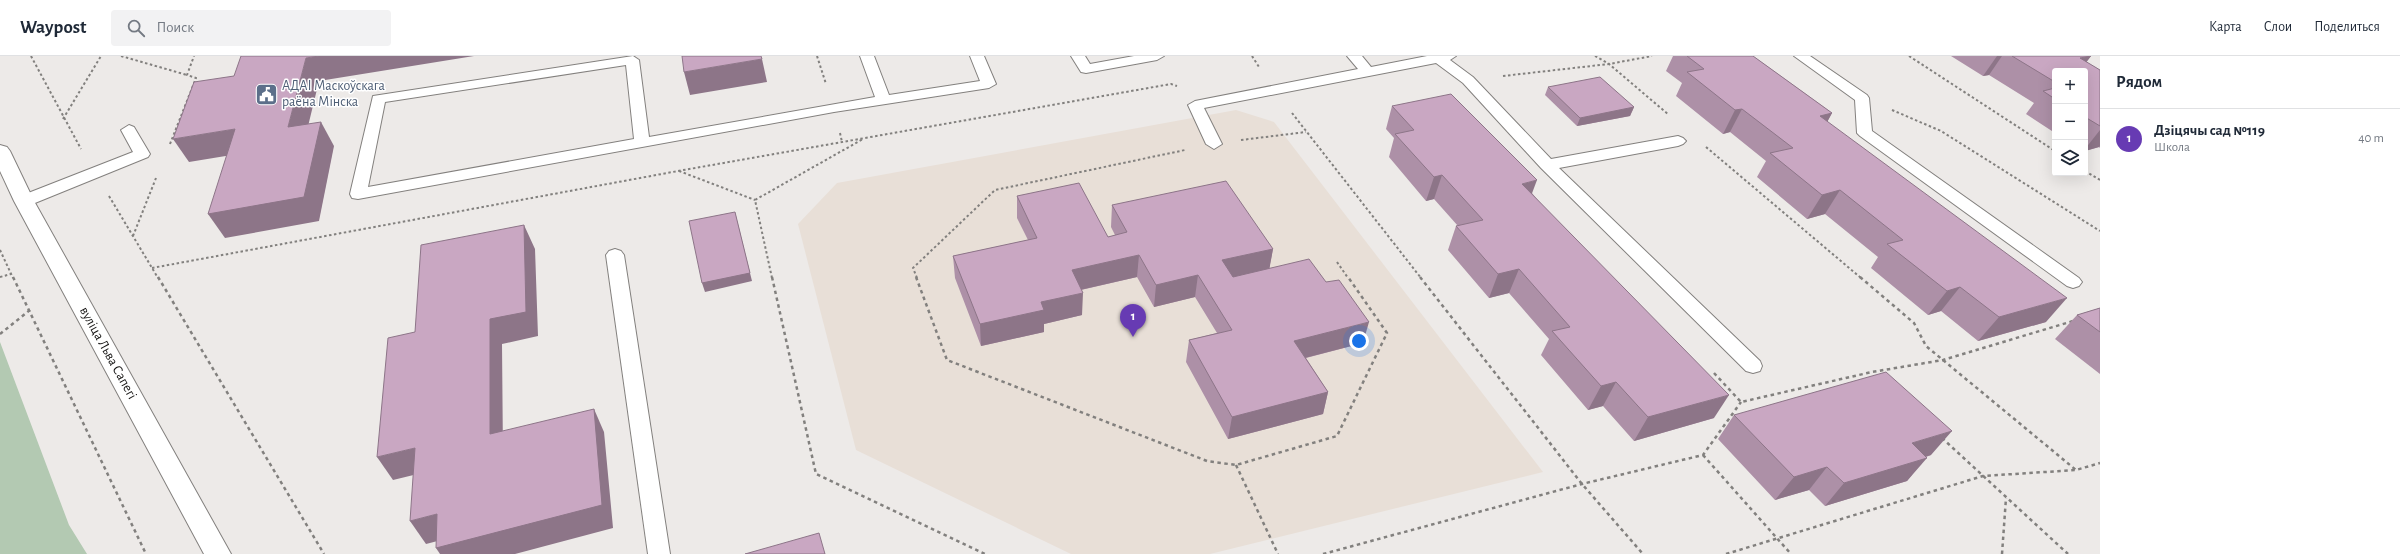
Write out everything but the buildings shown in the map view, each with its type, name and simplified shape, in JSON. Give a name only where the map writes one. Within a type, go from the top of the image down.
[{"type":"street","name":"вуліца Льва Сапегі","points":[[0,152],[24,201],[218,554]]},
{"type":"lane","points":[[867,56],[884,101]]},
{"type":"lane","points":[[642,142],[632,60],[378,99],[358,194],[642,142],[989,84],[977,56]]},
{"type":"lane","points":[[1078,56],[1086,69],[1157,56]]},
{"type":"lane","points":[[1354,56],[1368,72]]},
{"type":"lane","points":[[1802,56],[1862,98],[1865,133],[2073,282]]},
{"type":"lane","points":[[1214,144],[1195,105],[1444,57],[1468,80],[1548,165],[1753,366]]},
{"type":"lane","points":[[24,201],[142,154],[129,130]]},
{"type":"lane","points":[[1548,165],[1678,141]]},
{"type":"lane","points":[[616,255],[659,554]]},
{"type":"path","points":[[31,56],[63,119],[324,554]]},
{"type":"path","points":[[63,119],[102,56]]},
{"type":"path","points":[[121,56],[187,75]]},
{"type":"path","points":[[1252,56],[1274,90],[1306,132],[1582,484],[1643,554]]},
{"type":"path","points":[[1595,56],[1609,64],[1675,120]]},
{"type":"path","points":[[1909,56],[2052,149]]},
{"type":"path","points":[[152,268],[678,171],[1172,84],[1225,99]]},
{"type":"path","points":[[1857,94],[1941,131],[2100,232]]},
{"type":"path","points":[[1306,132],[1214,144],[995,190],[913,268],[947,360],[1207,461],[1236,465],[1337,436],[1387,333],[1337,262]]},
{"type":"path","points":[[678,171],[755,200],[866,138]]},
{"type":"path","points":[[1705,146],[1914,323],[1926,346],[2076,470]]},
{"type":"path","points":[[2088,173],[2100,180]]},
{"type":"path","points":[[755,200],[816,474],[985,554]]},
{"type":"path","points":[[0,250],[146,554]]},
{"type":"path","points":[[0,277],[12,274]]},
{"type":"path","points":[[0,334],[30,310]]},
{"type":"path","points":[[1815,385],[1872,372],[1943,360],[2078,319]]},
{"type":"path","points":[[1872,372],[1878,377]]},
{"type":"path","points":[[1323,554],[1582,484],[1702,455],[1741,402]]},
{"type":"path","points":[[1936,432],[2068,554]]},
{"type":"path","points":[[1702,455],[1790,554]]},
{"type":"path","points":[[1726,554],[1778,540],[1983,476],[2076,470],[2100,462]]},
{"type":"path","points":[[1236,465],[1278,554]]},
{"type":"path","points":[[2002,554],[2006,497]]},
{"type":"shaded area","points":[[1236,110],[1274,122],[1543,472],[1210,554],[1071,554],[856,450],[798,224],[837,183]]},
{"type":"green space","points":[[0,342],[69,525],[87,554],[0,554]]},
{"type":"place","name":"АДАІ Маскоўскага раёна Мінска","points":[[266,94]]},
{"type":"place","name":"Дзіцячы сад №119","points":[[1133,337]]}]
